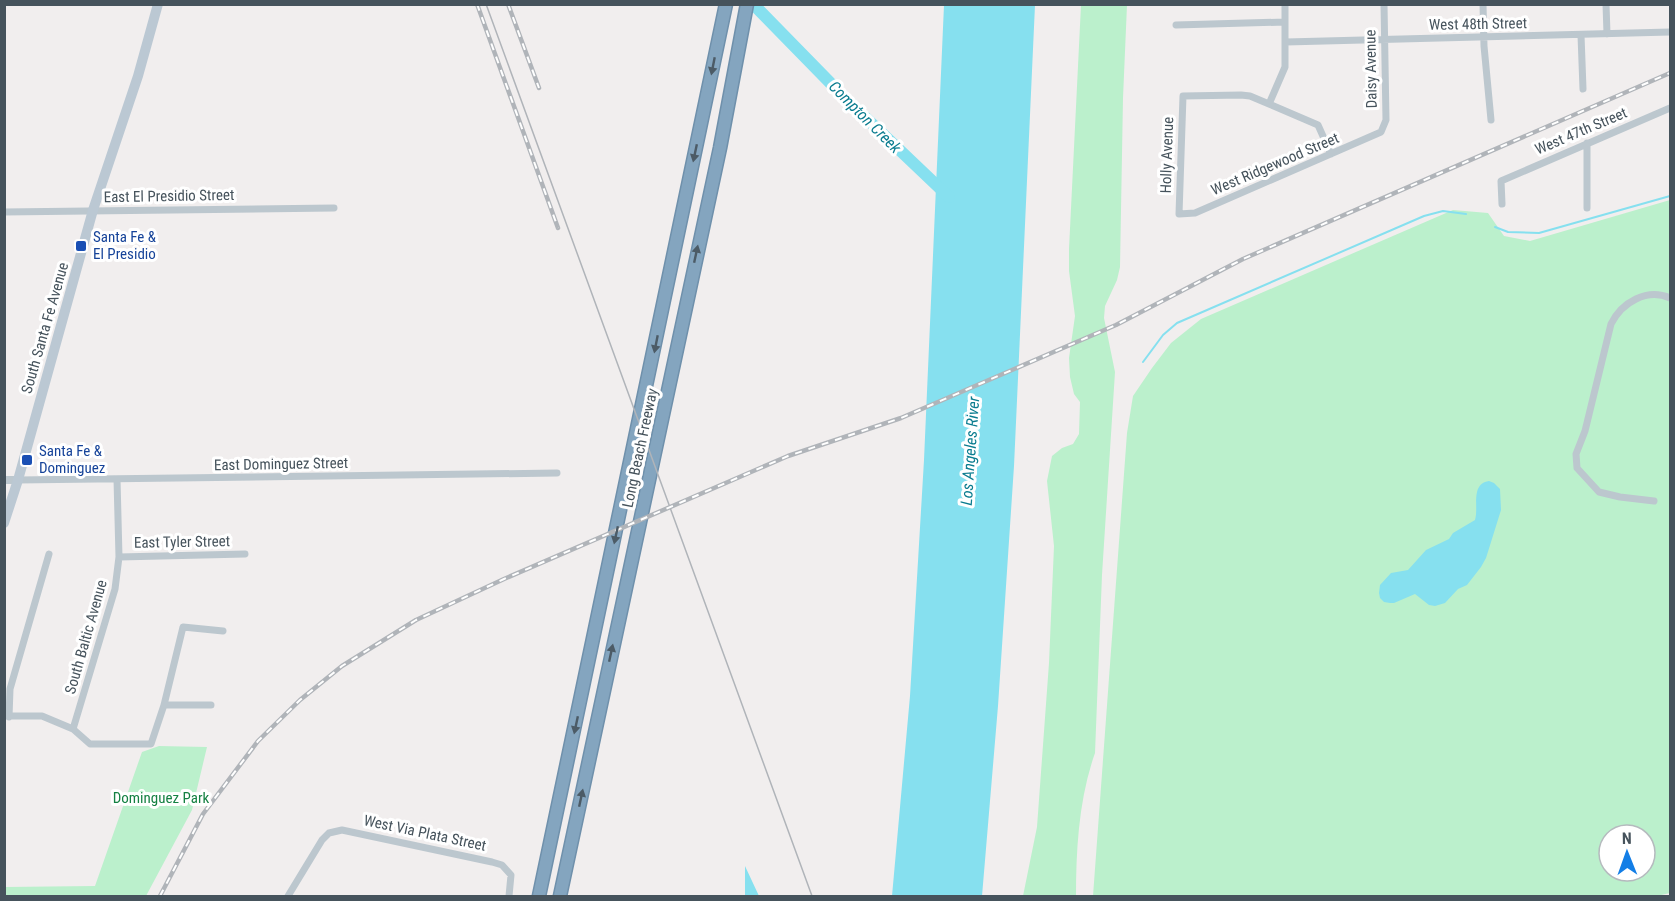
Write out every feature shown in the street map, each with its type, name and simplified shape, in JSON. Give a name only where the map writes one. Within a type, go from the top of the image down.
[{"type":"highway","name":"Long Beach Freeway","points":[[539,897],[726,4]]},
{"type":"highway","name":"Long Beach Freeway","points":[[560,897],[720,148],[747,4]]},
{"type":"main road","name":"South Santa Fe Avenue","points":[[4,523],[93,210],[138,76],[158,4]]},
{"type":"street","points":[[1285,4],[1285,67],[1283,77],[1269,104],[1318,125],[1331,154]]},
{"type":"street","name":"Daisy Avenue","points":[[1380,132],[1386,120],[1384,4]]},
{"type":"street","points":[[1483,4],[1483,37],[1491,120]]},
{"type":"street","points":[[1606,4],[1607,34]]},
{"type":"street","points":[[1176,26],[1285,22]]},
{"type":"street","name":"West 48th Street","points":[[1286,42],[1671,33]]},
{"type":"street","points":[[1581,35],[1583,89]]},
{"type":"street","name":"Holly Avenue","points":[[1179,214],[1183,96],[1241,95],[1250,96],[1269,104]]},
{"type":"street","name":"West 47th Street","points":[[1502,204],[1501,180],[1671,108]]},
{"type":"street","name":"West Ridgewood Street","points":[[1179,214],[1195,213],[1380,132]]},
{"type":"street","points":[[1587,143],[1587,208]]},
{"type":"street","name":"East El Presidio Street","points":[[4,212],[334,208]]},
{"type":"street","points":[[1654,501],[1599,492],[1577,468],[1576,454],[1585,431],[1611,324],[1616,315],[1622,307],[1640,297],[1660,294],[1671,298]]},
{"type":"street","name":"East Dominguez Street","points":[[4,480],[557,473]]},
{"type":"street","name":"South Baltic Avenue","points":[[73,729],[115,589],[119,557],[117,479]]},
{"type":"street","points":[[49,554],[10,689],[7,716],[42,716],[73,729],[90,744],[151,744],[164,705],[183,627],[223,631]]},
{"type":"street","name":"East Tyler Street","points":[[119,557],[245,554]]},
{"type":"street","points":[[164,705],[211,705]]},
{"type":"street","name":"West Via Plata Street","points":[[288,897],[322,840],[336,830],[502,865],[511,875],[509,897]]},
{"type":"green space","points":[[1081,5],[1127,5],[1120,267],[1117,280],[1105,306],[1104,318],[1115,372],[1102,575],[1095,753],[1085,788],[1080,824],[1076,896],[1023,896],[1037,827],[1049,663],[1054,546],[1047,481],[1052,456],[1062,448],[1073,444],[1079,434],[1080,402],[1074,394],[1070,377],[1069,358],[1075,316],[1069,271],[1069,249]]},
{"type":"green space","points":[[1670,200],[1670,893],[1657,896],[1093,896],[1127,433],[1133,396],[1171,343],[1201,319],[1453,210],[1488,213],[1504,236],[1530,241]]},
{"type":"green space","name":"Dominguez Park","points":[[159,746],[207,747],[192,810],[146,896],[5,896],[5,887],[95,886],[142,752]]},
{"type":"water","name":"Los Angeles River","points":[[944,5],[1035,5],[1014,466],[998,706],[982,896],[892,896],[910,696],[924,460]]},
{"type":"water","points":[[1489,481],[1500,489],[1501,510],[1486,558],[1467,585],[1458,589],[1445,603],[1435,606],[1429,605],[1415,594],[1394,603],[1384,602],[1380,598],[1380,585],[1391,573],[1408,570],[1426,550],[1449,539],[1453,533],[1475,520],[1477,491],[1483,483]]},
{"type":"water","points":[[745,866],[759,896],[745,896]]},
{"type":"waterway","name":"Compton Creek","points":[[753,4],[846,99],[949,197]]},
{"type":"waterway","points":[[1495,227],[1508,232],[1539,233],[1670,196]]},
{"type":"waterway","points":[[1143,362],[1163,335],[1177,323],[1424,216],[1443,211],[1466,214]]},
{"type":"tram line","points":[[486,4],[812,896]]},
{"type":"railway","points":[[477,4],[558,228]]},
{"type":"railway","points":[[508,4],[539,88]]},
{"type":"railway","points":[[160,896],[203,814],[258,741],[300,700],[342,666],[416,620],[504,579],[788,456],[901,418],[1116,325],[1243,259],[1670,73]]},
{"type":"place","name":"Santa Fe & El Presidio","points":[[81,246]]},
{"type":"place","name":"Santa Fe & Dominguez","points":[[27,460]]}]
